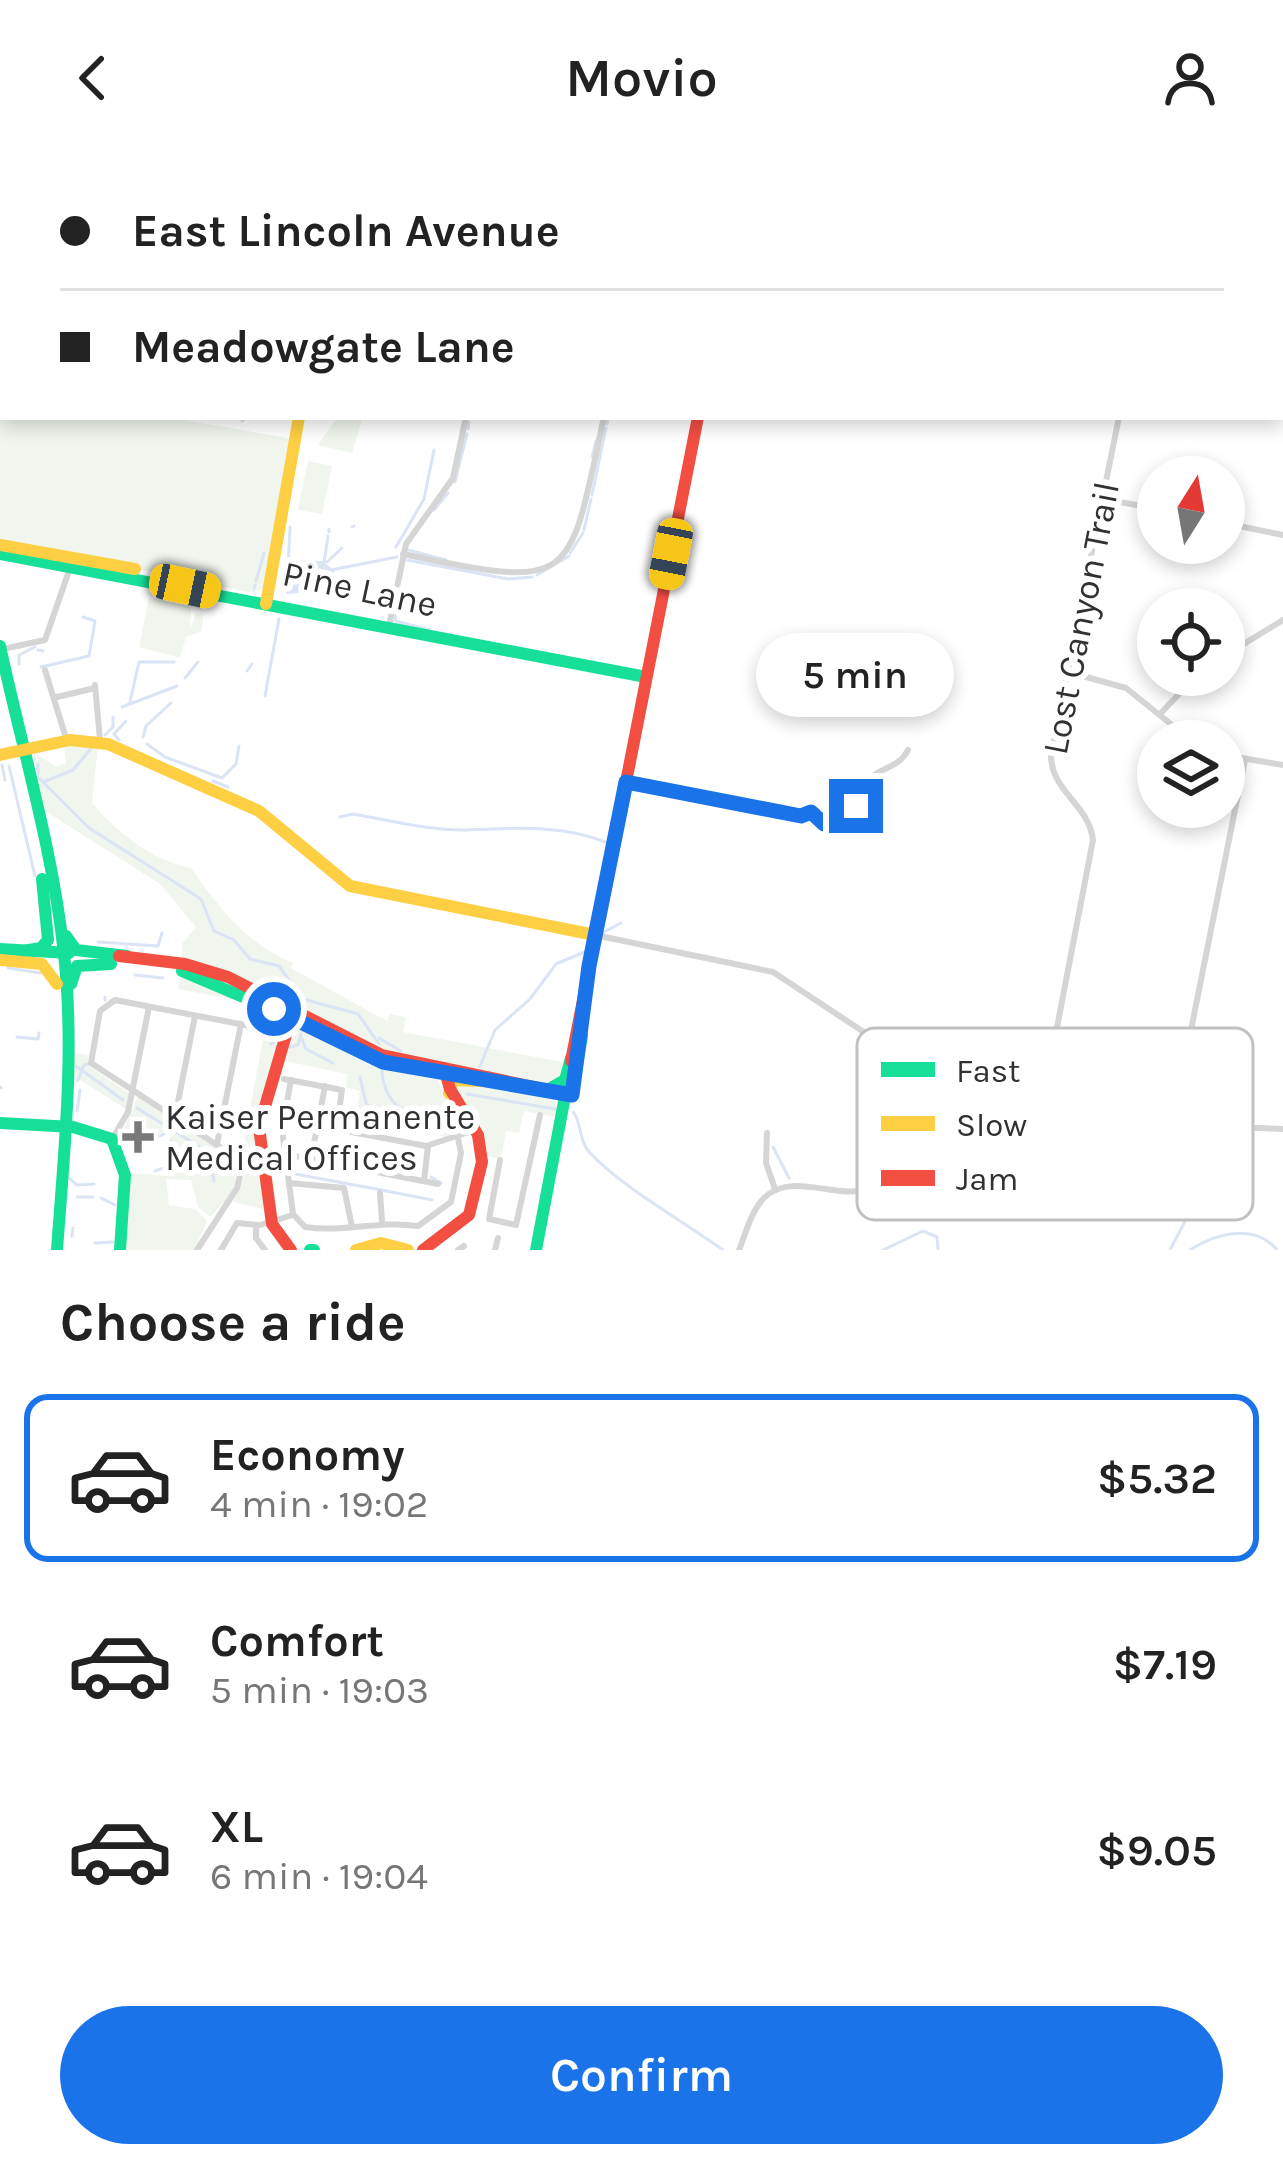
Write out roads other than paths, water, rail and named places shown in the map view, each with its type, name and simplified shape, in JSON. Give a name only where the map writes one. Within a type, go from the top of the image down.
[{"type":"main road","points":[[266,601],[301,420]]},
{"type":"main road","points":[[556,1136],[558,1092],[571,1058],[697,420]]},
{"type":"main road","name":"Pine Lane","points":[[0,551],[72,559],[226,589],[389,627]]},
{"type":"main road","name":"Pine Lane","points":[[72,559],[646,677]]},
{"type":"main road","points":[[226,589],[261,593],[273,559]]},
{"type":"main road","points":[[273,559],[275,597],[318,609]]},
{"type":"main road","points":[[0,648],[12,752],[59,917],[74,950],[224,975],[366,1049],[444,1072]]},
{"type":"main road","points":[[0,692],[59,957],[69,1028]]},
{"type":"main road","points":[[12,752],[98,738],[247,802],[280,825],[326,872],[350,886],[595,935]]},
{"type":"main road","points":[[0,956],[41,948],[48,940],[42,879]]},
{"type":"main road","points":[[57,1250],[59,917]]},
{"type":"main road","points":[[22,951],[188,973],[371,1058],[558,1092]]},
{"type":"main road","points":[[0,956],[127,956]]},
{"type":"main road","points":[[0,956],[44,964],[57,985]]},
{"type":"main road","points":[[47,1250],[71,972],[80,965],[111,964]]},
{"type":"main road","points":[[539,1250],[558,1092],[587,979]]},
{"type":"main road","points":[[291,1250],[272,1222],[260,1120],[278,1054],[295,1019]]},
{"type":"main road","points":[[423,1250],[469,1215],[482,1148],[454,1104],[444,1072]]},
{"type":"main road","points":[[454,1104],[453,1080],[485,1079]]},
{"type":"main road","points":[[539,1250],[558,1092]]},
{"type":"main road","points":[[0,1123],[97,1128],[114,1136],[128,1162],[120,1250]]},
{"type":"main road","points":[[356,1250],[373,1244],[408,1250]]},
{"type":"street","points":[[389,627],[403,554],[413,530],[453,478],[465,420]]},
{"type":"street","points":[[403,554],[511,575],[552,564],[580,530],[603,420]]},
{"type":"street","name":"Lost Canyon Trail","points":[[1057,1028],[1093,842],[1087,818],[1052,774],[1118,420]]},
{"type":"street","points":[[1103,499],[1137,505]]},
{"type":"street","points":[[1245,527],[1283,535]]},
{"type":"street","points":[[0,648],[44,641],[72,559]]},
{"type":"street","points":[[1245,643],[1283,620]]},
{"type":"street","points":[[44,670],[57,697],[67,742]]},
{"type":"street","points":[[1068,672],[1120,684],[1167,720]]},
{"type":"street","points":[[57,697],[95,687],[102,715],[98,738]]},
{"type":"street","points":[[1160,714],[1177,696]]},
{"type":"street","points":[[626,782],[801,816],[811,812],[814,820],[827,824],[850,814],[867,781],[902,761],[908,750]]},
{"type":"street","points":[[1245,760],[1283,765]]},
{"type":"street","points":[[1192,1028],[1231,828]]},
{"type":"street","points":[[595,935],[772,972],[861,1028]]},
{"type":"street","points":[[197,1250],[206,1228],[233,1197],[242,1172],[236,1156],[217,1144],[91,1063],[100,1010],[107,1003],[243,1025],[217,1144]]},
{"type":"street","points":[[114,1136],[125,1120],[149,1007]]},
{"type":"street","points":[[175,1117],[195,1016]]},
{"type":"street","points":[[285,1154],[282,1128],[288,1079],[343,1092],[340,1130],[428,1146],[472,1131]]},
{"type":"street","points":[[310,1159],[325,1087]]},
{"type":"street","points":[[500,1160],[490,1220],[515,1226],[540,1115]]},
{"type":"street","points":[[767,1133],[766,1163],[776,1189]]},
{"type":"street","points":[[352,1227],[344,1188],[288,1180],[293,1215],[307,1228],[352,1227],[382,1221],[418,1226],[452,1201],[458,1138]]},
{"type":"street","points":[[424,1181],[428,1146]]},
{"type":"street","points":[[262,1155],[285,1154],[438,1184]]},
{"type":"street","points":[[739,1250],[758,1206],[776,1189],[801,1184],[857,1193]]},
{"type":"street","points":[[526,1186],[545,1190]]},
{"type":"street","points":[[475,1188],[494,1191]]},
{"type":"street","points":[[380,1192],[382,1221]]},
{"type":"street","points":[[221,1250],[237,1224],[256,1225],[293,1215]]},
{"type":"street","points":[[432,1216],[445,1234]]},
{"type":"street","points":[[368,1222],[373,1244]]},
{"type":"street","points":[[256,1225],[256,1238],[265,1250]]},
{"type":"street","points":[[495,1250],[498,1238]]},
{"type":"water","points":[[291,560],[322,561],[335,571],[320,591],[287,594],[279,584]]},
{"type":"waterway","points":[[607,424],[608,420]]},
{"type":"waterway","points":[[468,429],[469,422]]},
{"type":"waterway","points":[[592,495],[606,428]]},
{"type":"waterway","points":[[455,482],[467,434]]},
{"type":"waterway","points":[[592,457],[596,441]]},
{"type":"waterway","points":[[396,547],[424,499],[434,450]]},
{"type":"waterway","points":[[434,510],[448,493]]},
{"type":"waterway","points":[[584,530],[591,499]]},
{"type":"waterway","points":[[288,566],[290,527]]},
{"type":"waterway","points":[[570,553],[583,533]]},
{"type":"waterway","points":[[324,563],[328,536]]},
{"type":"waterway","points":[[327,562],[342,548]]},
{"type":"waterway","points":[[408,550],[446,560]]},
{"type":"waterway","points":[[256,581],[264,553]]},
{"type":"waterway","points":[[537,575],[569,556]]},
{"type":"waterway","points":[[331,570],[397,557]]},
{"type":"waterway","points":[[407,560],[508,579],[532,577]]},
{"type":"waterway","points":[[254,589],[255,585]]},
{"type":"waterway","points":[[399,594],[395,621],[430,630]]},
{"type":"waterway","points":[[41,667],[89,656],[95,621],[83,617]]},
{"type":"waterway","points":[[265,696],[279,619]]},
{"type":"waterway","points":[[19,664],[19,655],[35,647]]},
{"type":"waterway","points":[[38,650],[43,651]]},
{"type":"waterway","points":[[130,702],[139,662],[174,662]]},
{"type":"waterway","points":[[185,678],[198,662]]},
{"type":"waterway","points":[[247,671],[252,664]]},
{"type":"waterway","points":[[122,707],[177,686]]},
{"type":"waterway","points":[[143,737],[146,726],[171,703]]},
{"type":"waterway","points":[[105,735],[113,727],[113,717]]},
{"type":"waterway","points":[[119,740],[114,734],[126,721]]},
{"type":"waterway","points":[[147,744],[165,757],[222,778],[236,764],[239,746]]},
{"type":"waterway","points":[[43,782],[73,770],[93,746]]},
{"type":"waterway","points":[[38,764],[38,774]]},
{"type":"waterway","points":[[2,765],[5,780]]},
{"type":"waterway","points":[[9,766],[35,876]]},
{"type":"waterway","points":[[39,778],[89,828],[201,899],[214,931],[234,940],[250,959],[279,966],[303,999],[358,1014],[379,1044]]},
{"type":"waterway","points":[[213,781],[228,787]]},
{"type":"waterway","points":[[340,817],[353,814],[453,830],[556,830],[608,843]]},
{"type":"waterway","points":[[602,933],[621,923]]},
{"type":"waterway","points":[[98,942],[158,946],[162,933]]},
{"type":"waterway","points":[[480,1066],[495,1030],[530,999],[556,964],[587,951]]},
{"type":"waterway","points":[[8,968],[40,973]]},
{"type":"waterway","points":[[135,975],[163,978]]},
{"type":"waterway","points":[[17,1037],[38,1039],[39,1033]]},
{"type":"waterway","points":[[290,1047],[298,1045],[301,1034]]},
{"type":"waterway","points":[[379,1038],[401,1051]]},
{"type":"waterway","points":[[302,1039],[306,1049],[333,1063]]},
{"type":"waterway","points":[[78,1080],[84,1065],[92,1063]]},
{"type":"waterway","points":[[76,1066],[123,1100]]},
{"type":"waterway","points":[[382,1071],[389,1096],[406,1112],[430,1115],[455,1105]]},
{"type":"waterway","points":[[360,1077],[366,1103],[386,1121]]},
{"type":"waterway","points":[[77,1111],[80,1090]]},
{"type":"waterway","points":[[467,1094],[555,1109]]},
{"type":"waterway","points":[[137,1108],[208,1152],[214,1181]]},
{"type":"waterway","points":[[573,1112],[586,1148],[603,1166],[723,1250]]},
{"type":"waterway","points":[[155,1138],[164,1134]]},
{"type":"waterway","points":[[170,1159],[171,1141]]},
{"type":"waterway","points":[[773,1147],[789,1178]]},
{"type":"waterway","points":[[271,1162],[274,1170],[365,1187]]},
{"type":"waterway","points":[[155,1171],[164,1168]]},
{"type":"waterway","points":[[431,1177],[441,1183]]},
{"type":"waterway","points":[[69,1178],[77,1185],[94,1184]]},
{"type":"waterway","points":[[366,1187],[432,1200]]},
{"type":"waterway","points":[[77,1197],[93,1197]]},
{"type":"waterway","points":[[101,1198],[115,1205]]},
{"type":"waterway","points":[[1170,1250],[1186,1220]]},
{"type":"waterway","points":[[72,1236],[73,1228]]},
{"type":"waterway","points":[[883,1250],[923,1231],[937,1237],[938,1250]]},
{"type":"waterway","points":[[1190,1250],[1235,1234],[1258,1236],[1277,1250]]},
{"type":"waterway","points":[[95,1243],[113,1242]]},
{"type":"place","name":"Kaiser Permanente Medical Offices","points":[[138,1137]]}]
